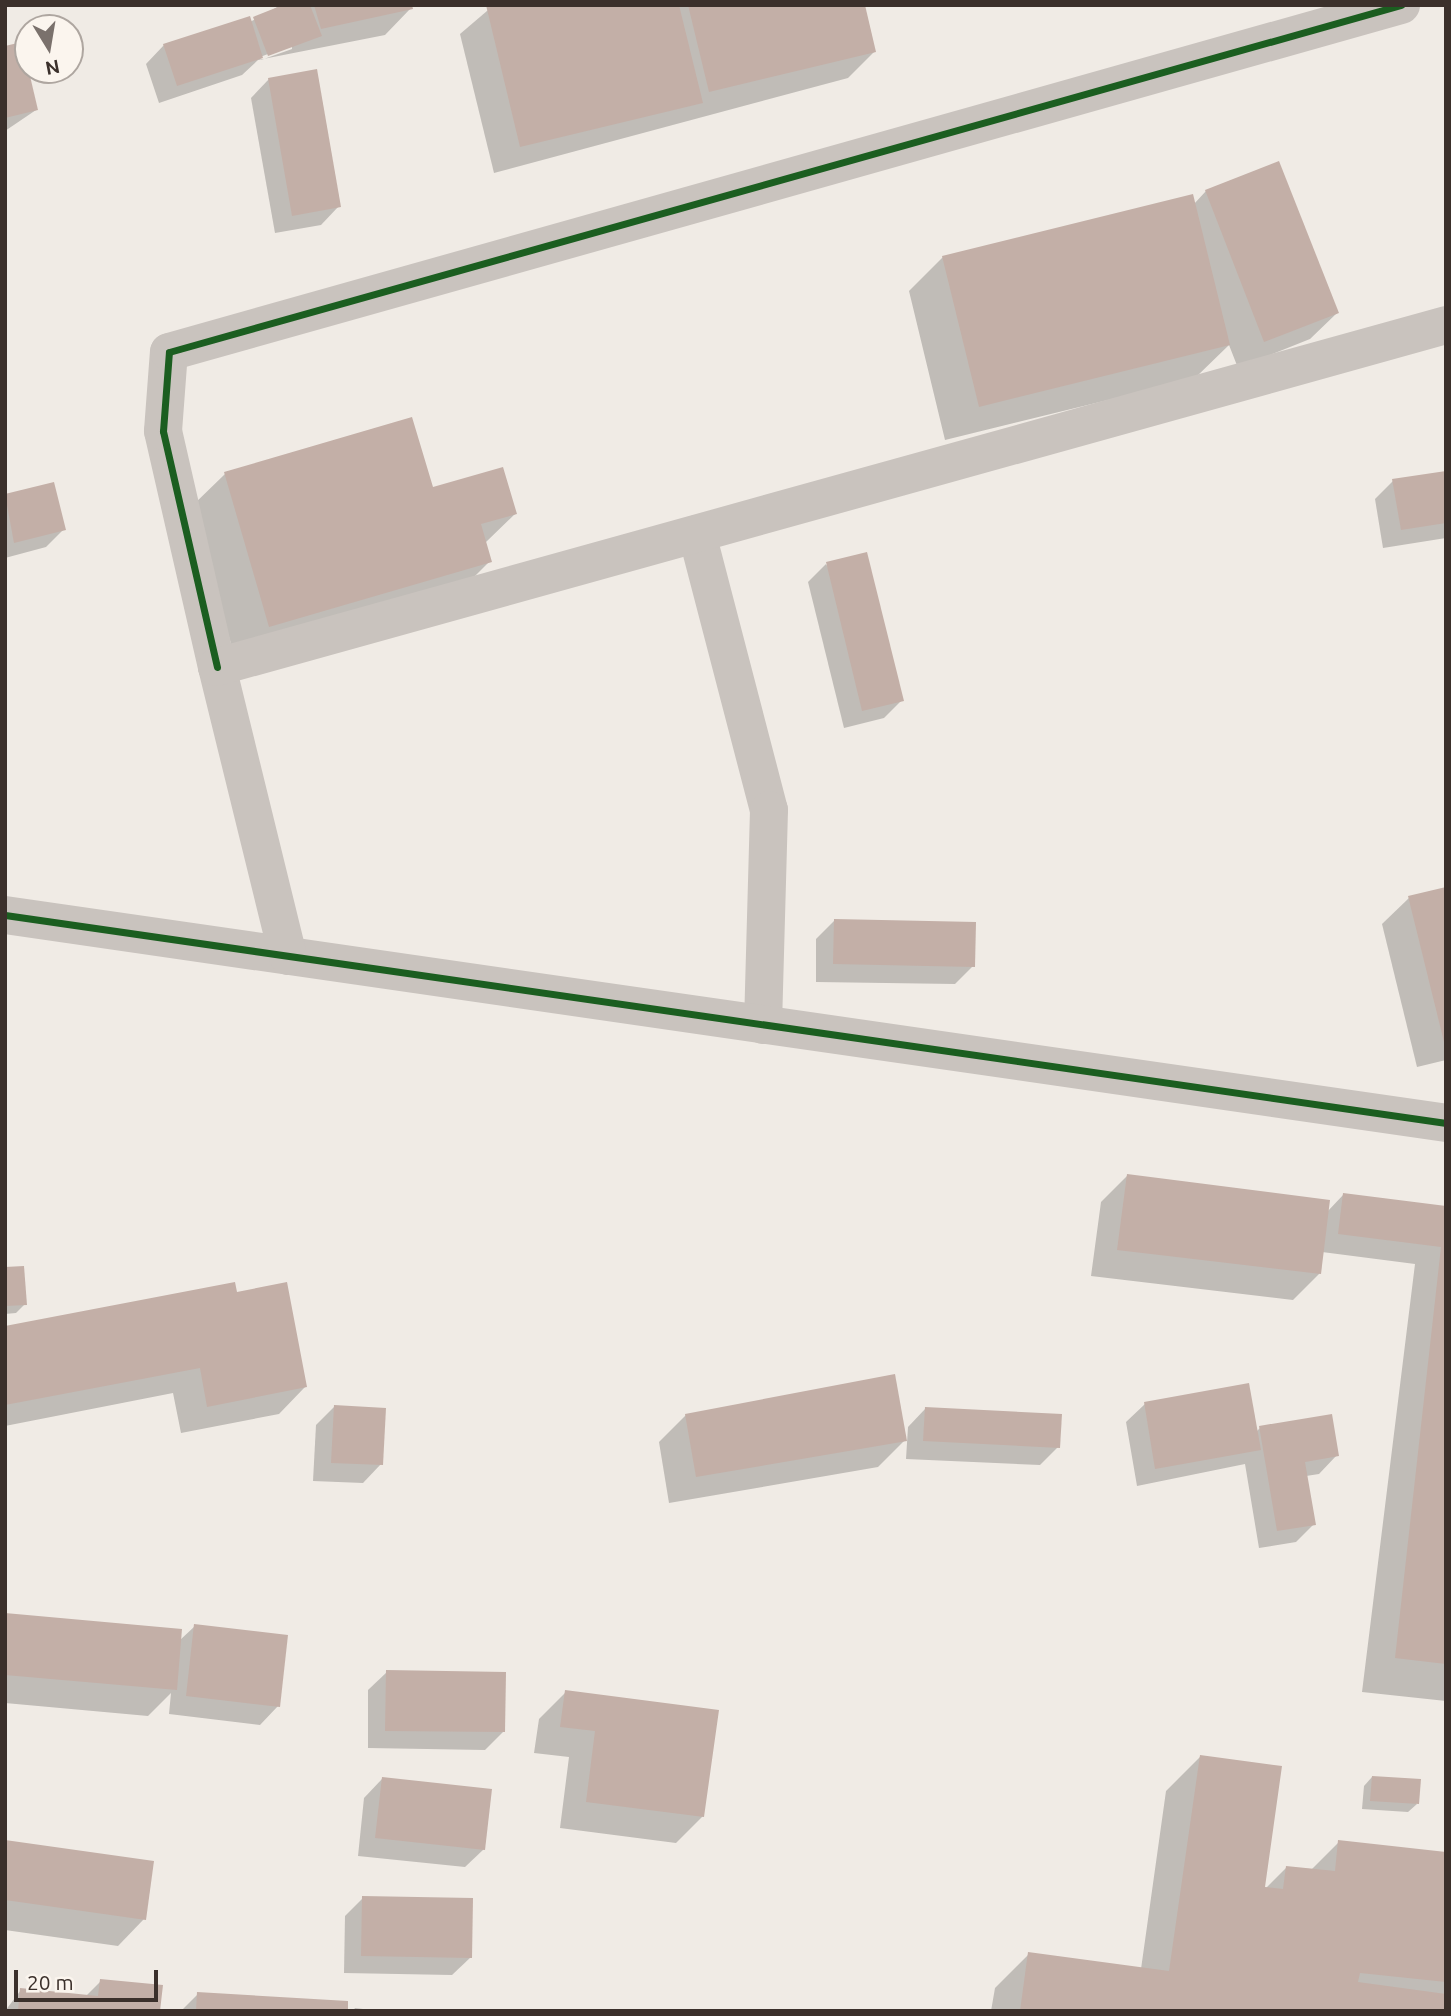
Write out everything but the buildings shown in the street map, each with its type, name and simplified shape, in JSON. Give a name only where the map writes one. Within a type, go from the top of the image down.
[{"type":"street","points":[[288,956],[217,667],[163,431],[169,352],[1401,5]]},
{"type":"street","points":[[217,667],[1446,325]]},
{"type":"street","points":[[697,534],[769,810],[763,1025]]},
{"type":"street","points":[[5,915],[1446,1123]]},
{"type":"cycle path","points":[[217,667],[163,431],[169,352],[1401,5]]},
{"type":"cycle path","points":[[5,915],[1446,1123]]}]
